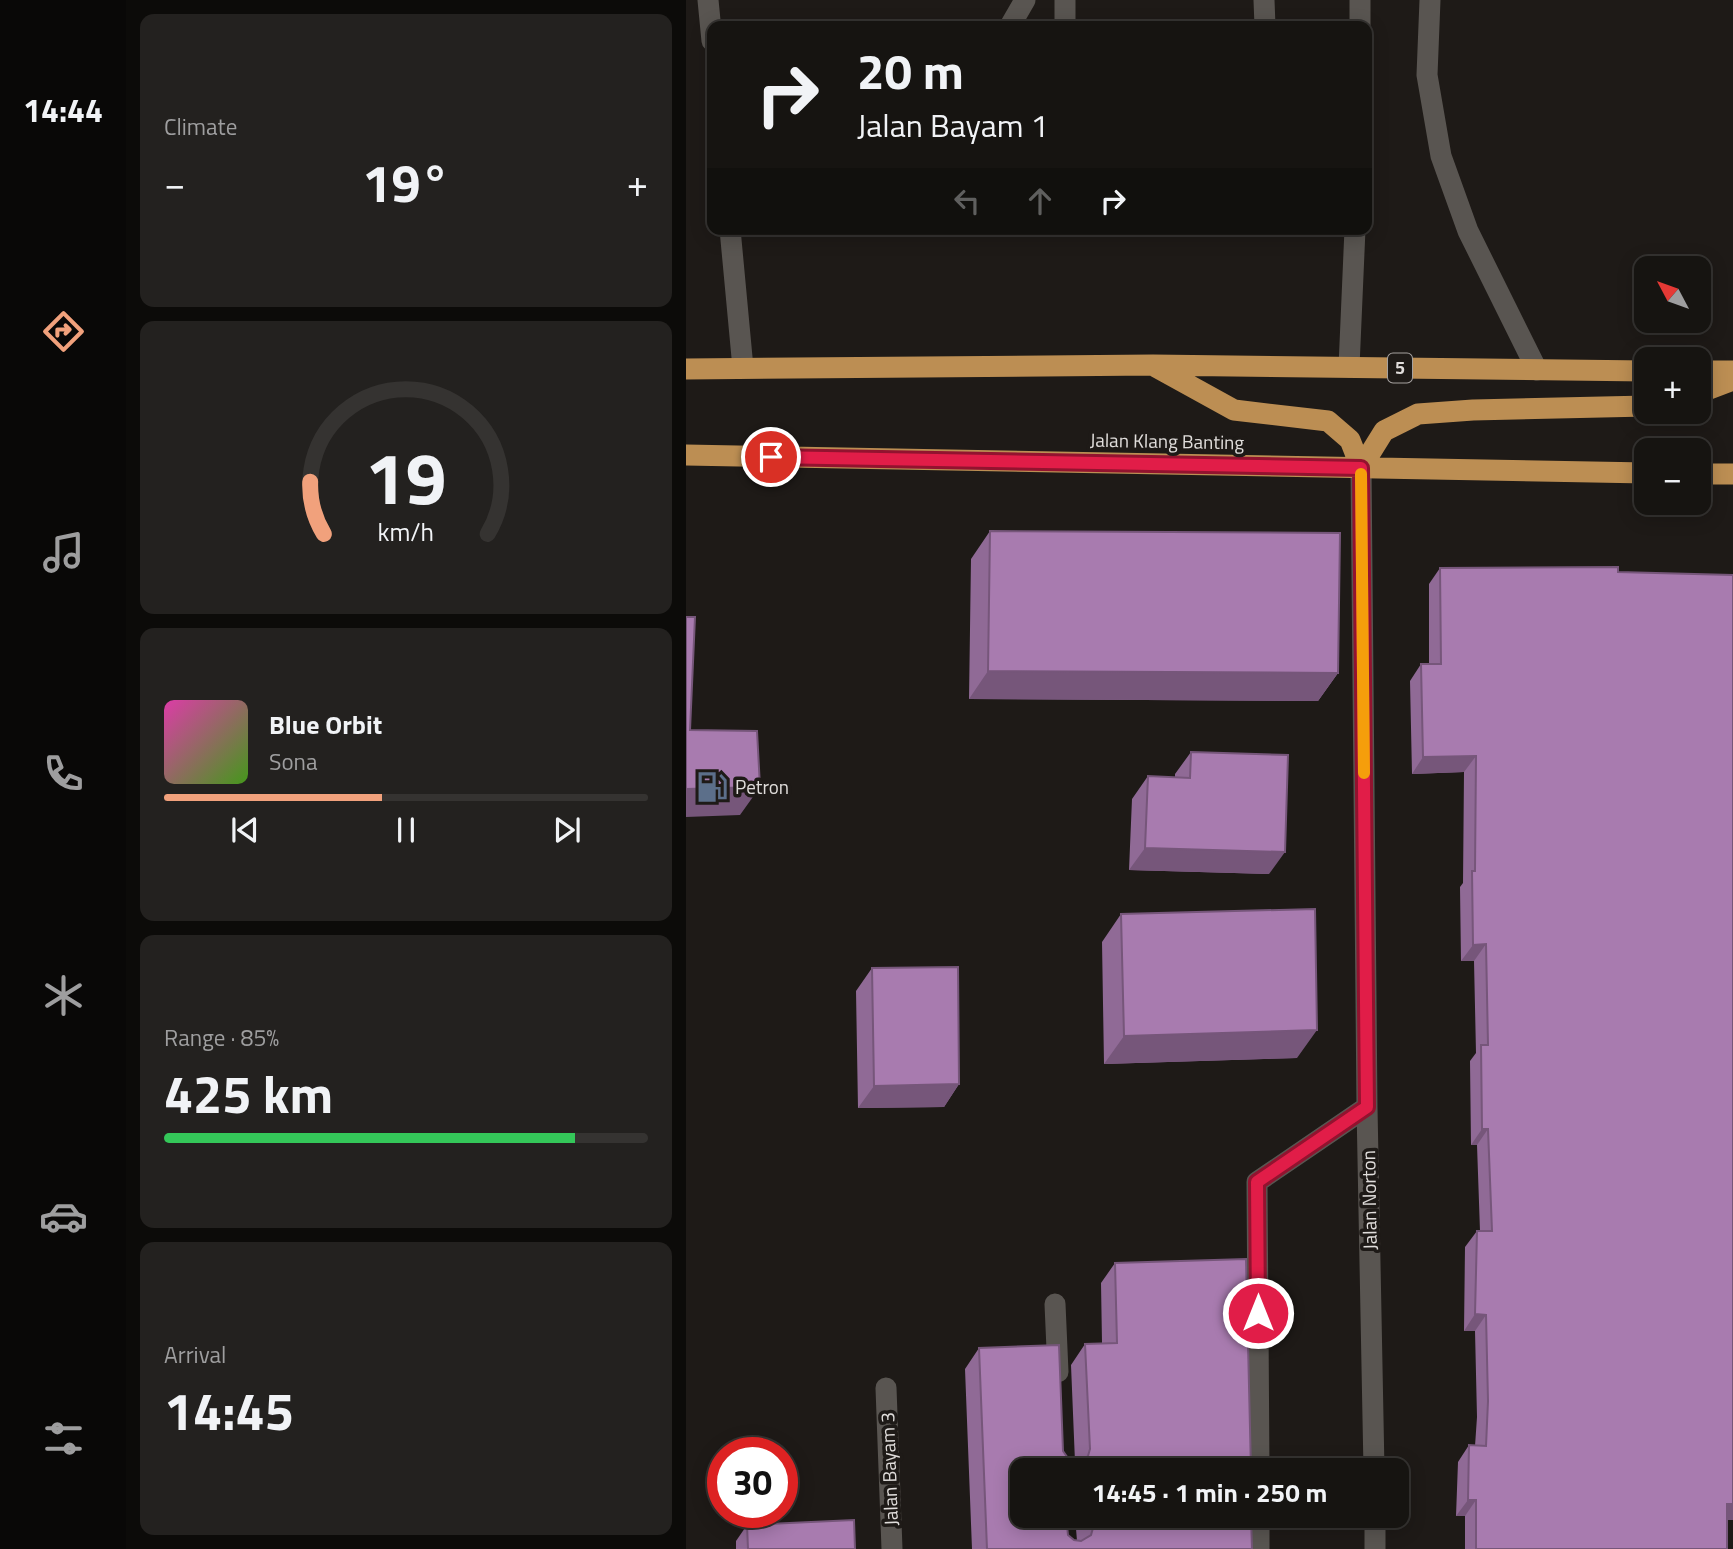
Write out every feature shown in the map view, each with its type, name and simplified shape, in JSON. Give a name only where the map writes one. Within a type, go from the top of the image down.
[{"type":"highway","name":"5","points":[[686,369],[1153,365],[1634,371]]},
{"type":"highway","points":[[1153,365],[1234,411],[1328,421],[1350,440],[1361,468]]},
{"type":"highway","points":[[1711,371],[1733,372]]},
{"type":"highway","points":[[1711,388],[1733,380]]},
{"type":"highway","points":[[1361,468],[1384,431],[1418,414],[1634,406]]},
{"type":"highway","name":"Jalan Klang Banting","points":[[686,455],[1634,473]]},
{"type":"highway","points":[[1711,474],[1733,474]]},
{"type":"street","points":[[708,0],[710,21]]},
{"type":"street","points":[[1013,21],[1025,0]]},
{"type":"street","points":[[1065,0],[1065,21]]},
{"type":"street","points":[[1264,0],[1265,21]]},
{"type":"street","points":[[1360,0],[1360,21]]},
{"type":"street","points":[[1430,0],[1427,75],[1441,156],[1468,231],[1537,370]]},
{"type":"street","points":[[731,235],[743,368]]},
{"type":"street","points":[[1349,367],[1355,235]]},
{"type":"street","name":"Jalan Norton","points":[[1361,468],[1367,1107],[1374,1458]]},
{"type":"street","points":[[1259,1458],[1257,1182],[1367,1107]]},
{"type":"street","points":[[1055,1304],[1058,1387]]},
{"type":"street","name":"Jalan Bayam 3","points":[[886,1388],[892,1549]]},
{"type":"street","points":[[1259,1528],[1259,1549]]},
{"type":"street","points":[[1374,1528],[1375,1549]]},
{"type":"building","points":[[990,531],[1340,533],[1338,673],[988,671]]},
{"type":"building","points":[[1618,567],[1618,572],[1733,575],[1733,1504],[1727,1504],[1727,1549],[1476,1549],[1476,1500],[1468,1500],[1469,1445],[1486,1446],[1488,1401],[1486,1315],[1475,1314],[1477,1231],[1492,1231],[1488,1129],[1482,1129],[1481,1045],[1488,1045],[1486,944],[1473,945],[1472,871],[1475,871],[1476,756],[1423,757],[1421,664],[1441,664],[1440,568]]},
{"type":"building","points":[[686,617],[695,617],[690,730],[757,731],[760,787],[686,789]]},
{"type":"building","points":[[1191,752],[1288,755],[1285,852],[1145,848],[1148,776],[1190,778]]},
{"type":"building","points":[[1315,909],[1317,1030],[1124,1036],[1121,914]]},
{"type":"building","points":[[958,967],[959,1084],[874,1086],[872,968]]},
{"type":"building","points":[[1246,1259],[1251,1458],[1086,1458],[1090,1449],[1085,1344],[1117,1343],[1115,1263]]},
{"type":"building","points":[[1059,1345],[1063,1451],[1068,1458],[1010,1458],[1010,1528],[1067,1528],[1068,1535],[1081,1541],[1091,1535],[1093,1528],[1251,1528],[1252,1549],[987,1549],[979,1348]]},
{"type":"building","points":[[854,1520],[855,1549],[748,1549],[747,1528],[798,1528],[798,1523]]},
{"type":"slow traffic","points":[[1361,474],[1364,773]]},
{"type":"place","name":"Petron","points":[[712,787]]},
{"type":"route","points":[[771,457],[1361,468],[1367,1107],[1257,1182],[1258,1313]]}]
